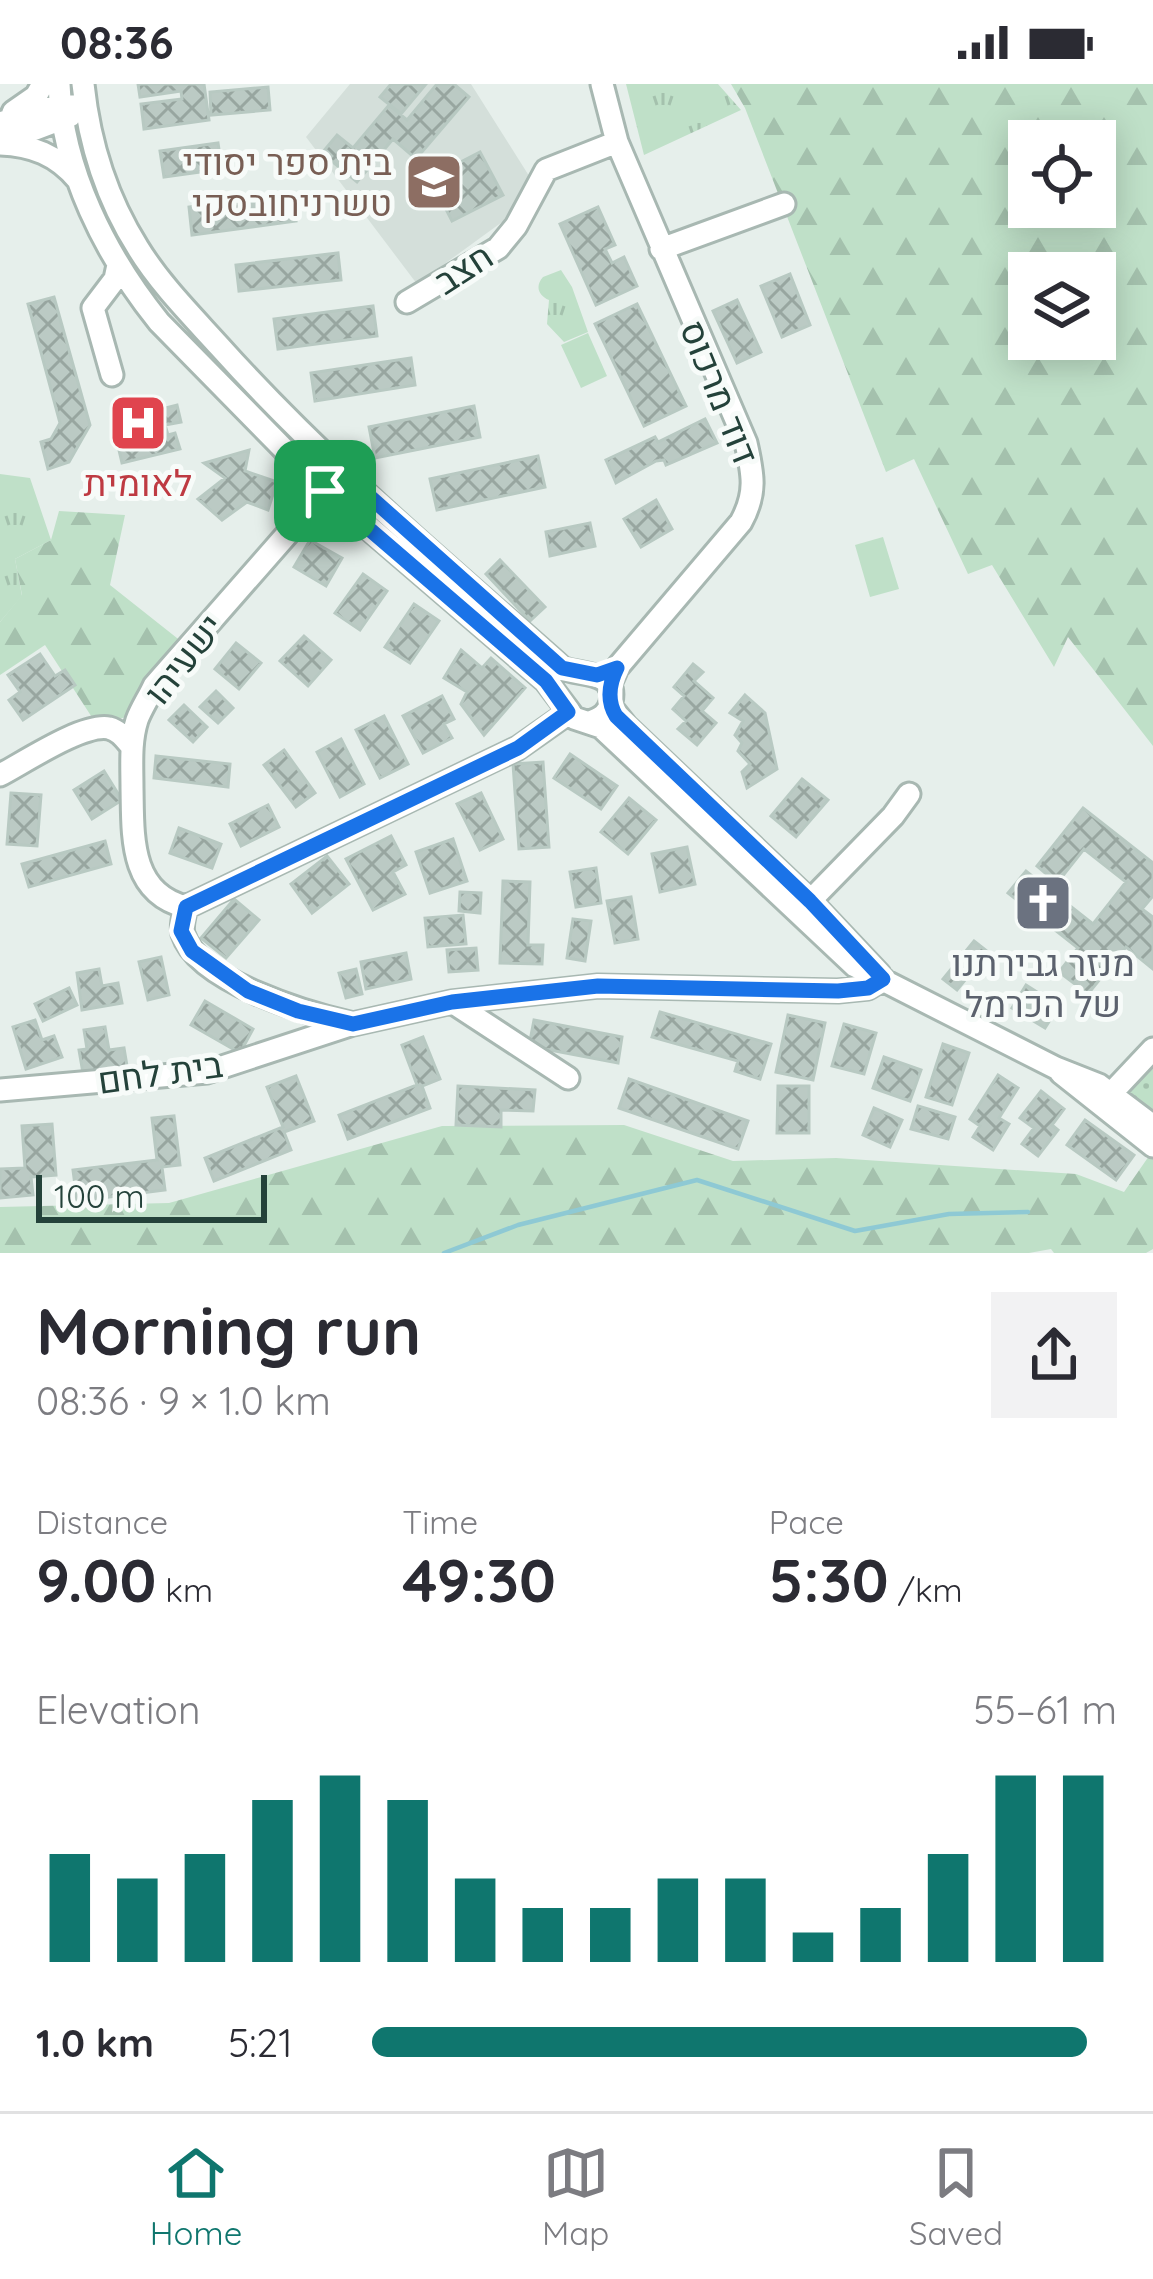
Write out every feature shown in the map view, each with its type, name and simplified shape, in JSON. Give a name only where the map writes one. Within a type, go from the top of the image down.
[{"type":"street","points":[[0,121],[30,101],[43,84]]},
{"type":"street","name":"דוד מרכוס","points":[[602,84],[617,142],[746,442],[754,479],[752,501],[741,522],[603,682]]},
{"type":"street","points":[[0,121],[84,95],[109,191],[141,254],[272,405],[562,668],[603,682],[626,726],[810,901],[883,979]]},
{"type":"street","points":[[0,143],[60,103]]},
{"type":"street","points":[[60,103],[81,183],[118,265],[158,322],[325,491],[546,681],[565,707],[602,727],[842,956],[1056,1069],[1088,1079],[1153,1146]]},
{"type":"street","name":"חצב","points":[[407,302],[498,248],[516,226],[546,170],[617,142]]},
{"type":"street","points":[[0,143],[40,151],[66,166],[81,183]]},
{"type":"street","points":[[661,249],[784,204]]},
{"type":"street","points":[[112,375],[93,308],[115,279],[118,265]]},
{"type":"street","points":[[325,491],[359,487]]},
{"type":"street","name":"ישעיהו","points":[[132,747],[136,721],[154,686],[325,491]]},
{"type":"street","points":[[132,747],[133,851],[147,884],[168,902],[186,907],[518,748],[565,707],[568,682],[603,682]]},
{"type":"street","points":[[590,722],[603,716],[603,682]]},
{"type":"street","name":"ישעיהו","points":[[0,775],[86,730],[105,727],[119,732],[132,747]]},
{"type":"street","points":[[810,901],[909,794]]},
{"type":"street","points":[[186,907],[181,931],[192,951],[248,991],[298,1011],[353,1024]]},
{"type":"street","name":"בית לחם","points":[[0,1090],[207,1072],[353,1024],[452,1002],[640,985],[838,991],[868,988],[883,979]]},
{"type":"street","points":[[452,1002],[568,1078]]},
{"type":"street","points":[[1107,1101],[1153,1049]]},
{"type":"street","points":[[1107,1101],[1153,1126]]},
{"type":"shaded area","name":"בית ספר יסודי טשרניחובסקי","points":[[350,84],[471,84],[531,179],[513,214],[417,284],[306,137]]},
{"type":"green space","points":[[626,84],[718,84],[741,110],[644,155]]},
{"type":"green space","points":[[731,84],[1153,84],[1153,746],[1068,637],[1054,667],[992,565],[968,574],[914,459],[886,472],[745,108]]},
{"type":"green space","points":[[561,270],[588,332],[564,342],[547,324],[549,300],[538,287],[543,277]]},
{"type":"green space","points":[[588,333],[607,376],[581,388],[561,345]]},
{"type":"green space","points":[[0,474],[30,478],[51,540],[15,559],[22,596],[0,622]]},
{"type":"green space","points":[[59,511],[125,515],[110,585],[182,642],[129,717],[95,722],[45,645],[0,675],[0,622],[22,595],[15,559],[51,540]]},
{"type":"green space","points":[[883,537],[899,589],[870,597],[855,545]]},
{"type":"green space","points":[[1153,1058],[1153,1115],[1120,1089]]},
{"type":"green space","points":[[624,1125],[733,1161],[836,1158],[1076,1174],[1124,1192],[1149,1156],[1153,1158],[1153,1249],[1146,1253],[1054,1253],[1051,1249],[1029,1253],[0,1253],[0,1207],[169,1203],[442,1126]]},
{"type":"building","points":[[138,84],[204,84],[209,120],[144,129],[141,104],[182,99],[181,91],[140,97]]},
{"type":"building","points":[[391,84],[426,84],[401,114],[380,97]]},
{"type":"building","name":"בית ספר יסודי טשרניחובסקי","points":[[437,84],[454,84],[469,97],[416,159],[393,139],[357,182],[322,153],[337,135],[353,148],[389,105],[407,120]]},
{"type":"building","points":[[268,87],[270,110],[211,115],[210,92]]},
{"type":"building","points":[[218,143],[222,169],[164,177],[160,151]]},
{"type":"building","name":"בית ספר יסודי טשרניחובסקי","points":[[480,152],[503,195],[452,221],[430,178]]},
{"type":"building","points":[[292,193],[296,221],[192,235],[189,207]]},
{"type":"building","points":[[598,207],[615,245],[605,249],[612,263],[624,257],[637,286],[596,305],[560,224]]},
{"type":"building","points":[[338,253],[341,280],[239,291],[236,265]]},
{"type":"building","points":[[790,274],[810,325],[782,337],[761,286]]},
{"type":"building","points":[[54,297],[90,425],[69,462],[48,469],[41,442],[51,439],[60,423],[28,304]]},
{"type":"building","points":[[737,300],[761,352],[737,363],[713,311]]},
{"type":"building","points":[[637,304],[686,406],[644,426],[595,324]]},
{"type":"building","points":[[373,306],[377,336],[278,349],[274,319]]},
{"type":"building","points":[[411,358],[415,385],[315,401],[311,373]]},
{"type":"building","points":[[177,405],[181,422],[165,425],[168,435],[175,433],[180,449],[122,463],[118,446],[132,443],[130,435],[122,437],[118,420]]},
{"type":"building","points":[[474,406],[480,437],[375,458],[369,427]]},
{"type":"building","points":[[705,419],[717,443],[666,465],[664,460],[656,461],[616,483],[606,460]]},
{"type":"building","points":[[249,450],[245,471],[277,482],[268,510],[247,502],[222,520],[198,499],[225,478],[204,463]]},
{"type":"building","points":[[538,456],[545,487],[437,510],[430,479]]},
{"type":"building","points":[[656,500],[672,529],[641,547],[624,519]]},
{"type":"building","points":[[590,523],[595,546],[550,556],[546,532]]},
{"type":"building","points":[[310,540],[342,558],[326,586],[294,567]]},
{"type":"building","points":[[500,560],[545,607],[530,621],[486,574]]},
{"type":"building","points":[[363,574],[387,591],[360,630],[335,613]]},
{"type":"building","points":[[414,604],[439,621],[410,663],[385,647]]},
{"type":"building","points":[[304,636],[331,660],[308,686],[280,661]]},
{"type":"building","points":[[236,643],[261,663],[239,689],[215,669]]},
{"type":"building","points":[[461,650],[482,668],[491,658],[525,688],[484,735],[461,704],[467,692],[444,678]]},
{"type":"building","points":[[40,654],[55,676],[65,670],[75,685],[23,720],[9,700],[20,692],[8,675]]},
{"type":"building","points":[[693,664],[703,672],[694,681],[713,698],[702,711],[716,723],[697,745],[678,729],[686,721],[673,709],[684,696],[674,687]]},
{"type":"building","points":[[216,691],[233,708],[218,723],[200,707]]},
{"type":"building","points":[[745,695],[765,713],[777,769],[747,788],[742,772],[750,764],[738,751],[742,743],[735,735],[743,721],[730,713]]},
{"type":"building","points":[[442,696],[454,719],[444,724],[452,738],[423,753],[403,716]]},
{"type":"building","points":[[184,705],[207,727],[193,742],[169,720]]},
{"type":"building","points":[[384,716],[408,764],[380,778],[356,730]]},
{"type":"building","points":[[341,739],[364,784],[340,797],[317,752]]},
{"type":"building","points":[[284,750],[315,793],[296,807],[264,765]]},
{"type":"building","points":[[570,754],[617,786],[601,809],[554,778]]},
{"type":"building","points":[[156,756],[230,764],[228,787],[154,778]]},
{"type":"building","points":[[543,762],[549,847],[519,849],[513,764]]},
{"type":"building","points":[[104,771],[122,800],[92,819],[74,790]]},
{"type":"building","points":[[802,779],[828,800],[796,837],[771,816]]},
{"type":"building","points":[[11,793],[41,795],[37,846],[7,844]]},
{"type":"building","points":[[481,793],[503,839],[480,850],[457,804]]},
{"type":"building","points":[[629,798],[656,820],[628,854],[601,832]]},
{"type":"building","points":[[268,805],[279,827],[241,846],[230,824]]},
{"type":"building","name":"מנזר גבירתנו של הכרמל","points":[[1083,808],[1153,863],[1153,896],[1142,909],[1153,917],[1153,969],[1126,947],[1088,994],[1059,972],[1078,948],[1008,893],[1026,871],[1093,924],[1126,882],[1084,849],[1057,883],[1037,866]]},
{"type":"building","points":[[179,828],[221,844],[212,868],[170,853]]},
{"type":"building","points":[[391,836],[406,865],[393,872],[405,894],[373,910],[346,859]]},
{"type":"building","points":[[453,839],[467,881],[430,893],[416,852]]},
{"type":"building","points":[[105,841],[111,864],[29,887],[22,864]]},
{"type":"building","points":[[687,847],[695,884],[660,892],[652,854]]},
{"type":"building","points":[[327,856],[349,884],[312,913],[291,884]]},
{"type":"building","points":[[596,868],[601,903],[576,907],[570,872]]},
{"type":"building","points":[[503,881],[530,882],[528,945],[543,945],[542,964],[500,963]]},
{"type":"building","points":[[460,892],[481,893],[480,913],[459,911]]},
{"type":"building","points":[[631,897],[638,939],[615,943],[607,901]]},
{"type":"building","points":[[234,899],[259,920],[226,958],[201,938]]},
{"type":"building","points":[[463,915],[466,944],[428,947],[425,918]]},
{"type":"building","points":[[573,919],[591,921],[585,961],[567,958]]},
{"type":"building","points":[[974,941],[988,952],[957,990],[943,979]]},
{"type":"building","points":[[476,948],[478,970],[449,972],[447,950]]},
{"type":"building","points":[[406,953],[411,979],[366,989],[361,962]]},
{"type":"building","points":[[161,957],[169,995],[148,1000],[139,962]]},
{"type":"building","points":[[99,969],[102,986],[118,983],[122,1003],[82,1010],[77,973]]},
{"type":"building","points":[[356,969],[362,994],[346,998],[339,973]]},
{"type":"building","points":[[1026,985],[1059,1006],[1045,1028],[1012,1008]]},
{"type":"building","points":[[69,988],[77,1005],[43,1021],[35,1004]]},
{"type":"building","points":[[205,1001],[253,1029],[240,1053],[191,1025]]},
{"type":"building","points":[[660,1012],[771,1044],[760,1079],[735,1071],[738,1061],[652,1037]]},
{"type":"building","points":[[788,1015],[825,1023],[813,1080],[776,1072]]},
{"type":"building","points":[[35,1020],[42,1040],[54,1036],[62,1057],[26,1069],[13,1027]]},
{"type":"building","points":[[534,1020],[622,1037],[618,1063],[529,1046]]},
{"type":"building","points":[[844,1024],[876,1033],[864,1074],[832,1066]]},
{"type":"building","points":[[105,1027],[109,1050],[124,1048],[127,1066],[83,1073],[79,1050],[87,1049],[84,1030]]},
{"type":"building","points":[[423,1037],[440,1079],[422,1086],[430,1108],[348,1139],[339,1115],[417,1085],[402,1045]]},
{"type":"building","points":[[943,1044],[969,1053],[952,1105],[926,1097]]},
{"type":"building","points":[[884,1057],[921,1070],[910,1101],[873,1088]]},
{"type":"building","points":[[998,1075],[1018,1088],[999,1118],[1009,1124],[993,1150],[973,1137],[980,1126],[970,1119]]},
{"type":"building","points":[[296,1076],[314,1121],[284,1132],[291,1150],[214,1181],[205,1158],[283,1127],[267,1087]]},
{"type":"building","points":[[629,1079],[748,1121],[738,1149],[619,1108]]},
{"type":"building","points":[[458,1086],[535,1090],[533,1111],[501,1110],[501,1127],[456,1125]]},
{"type":"building","points":[[778,1086],[809,1086],[809,1133],[777,1133]]},
{"type":"building","points":[[1041,1091],[1064,1109],[1052,1125],[1058,1130],[1038,1156],[1022,1144],[1034,1128],[1020,1118]]},
{"type":"building","points":[[918,1106],[955,1117],[948,1139],[911,1129]]},
{"type":"building","points":[[874,1108],[902,1120],[890,1147],[863,1135]]},
{"type":"building","points":[[174,1116],[180,1165],[162,1167],[165,1190],[77,1201],[73,1170],[157,1160],[152,1118]]},
{"type":"building","points":[[1085,1120],[1134,1155],[1116,1180],[1067,1145]]},
{"type":"building","points":[[52,1124],[56,1175],[31,1177],[33,1195],[0,1198],[0,1169],[25,1168],[22,1126]]},
{"type":"waterway","points":[[444,1253],[518,1225],[697,1180],[855,1231],[949,1214],[1028,1212]]},
{"type":"place","name":"בית ספר יסודי טשרניחובסקי","points":[[434,182]]},
{"type":"place","name":"לאומית","points":[[138,423]]},
{"type":"place","name":"מנזר גבירתנו של הכרמל","points":[[1043,903]]},
{"type":"route","points":[[359,487],[562,668],[597,675],[617,668],[609,686],[616,716],[810,901],[883,979],[868,988],[838,991],[598,986],[452,1002],[353,1024],[298,1011],[248,991],[192,951],[181,931],[186,907],[518,748],[568,712],[546,681],[325,491],[359,487]]}]
